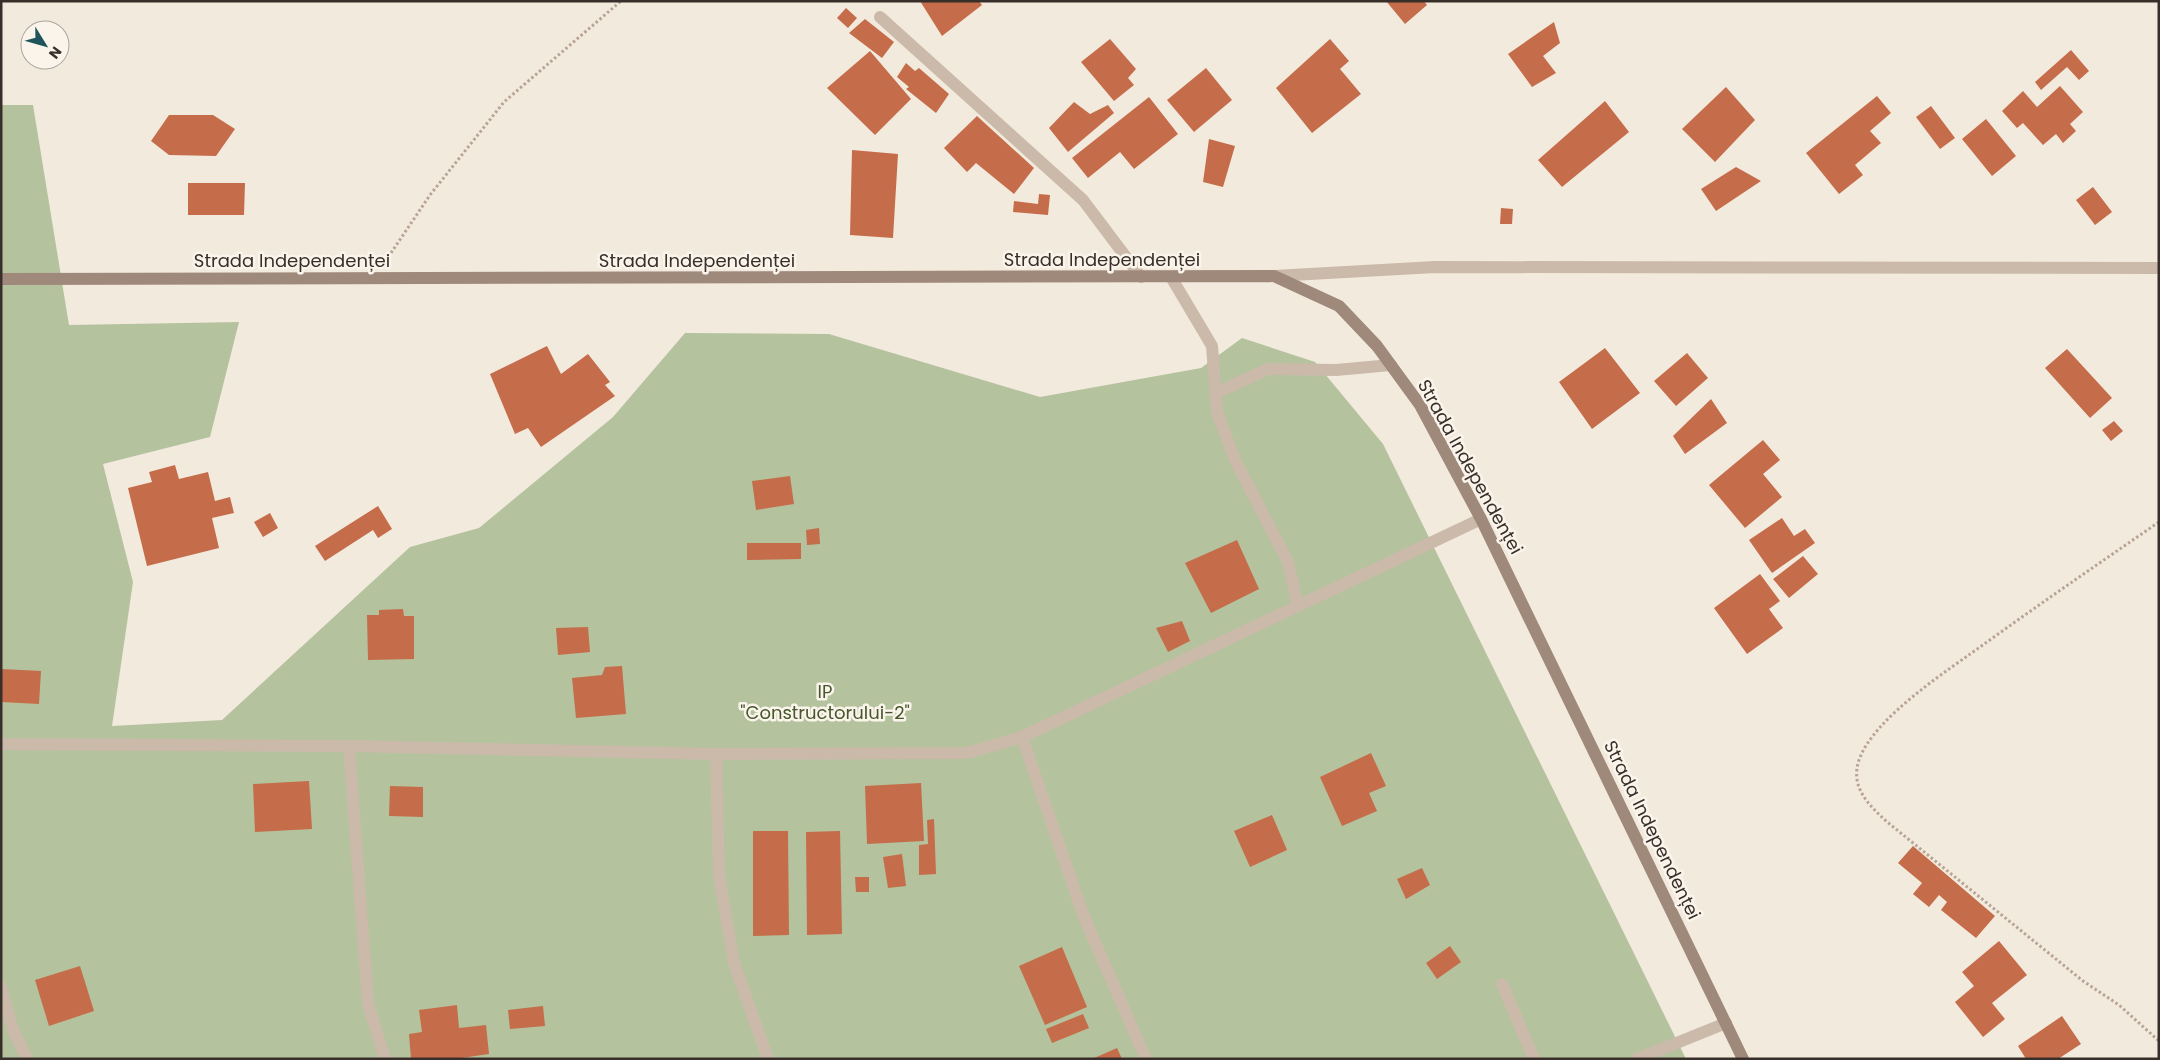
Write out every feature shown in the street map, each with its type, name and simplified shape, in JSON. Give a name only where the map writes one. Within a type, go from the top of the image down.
[{"type":"main road","name":"Strada Independenței","points":[[1,279],[1274,276],[1339,306],[1377,346],[1420,405],[1481,519],[1743,1059]]},
{"type":"street","points":[[880,17],[1083,200],[1140,277]]},
{"type":"street","points":[[1274,276],[1435,268],[2159,268]]},
{"type":"street","points":[[1171,277],[1212,346],[1217,412],[1234,460],[1288,562],[1298,606]]},
{"type":"street","points":[[1216,393],[1268,369],[1336,370],[1391,365]]},
{"type":"street","points":[[1,744],[349,746],[716,754],[967,753],[1022,737],[1481,519]]},
{"type":"street","points":[[1022,737],[1084,917],[1146,1059]]},
{"type":"street","points":[[349,746],[368,1004],[385,1059]]},
{"type":"street","points":[[716,754],[718,876],[734,963],[768,1059]]},
{"type":"street","points":[[1502,984],[1534,1059]]},
{"type":"street","points":[[1,987],[12,1027],[27,1059]]},
{"type":"street","points":[[1637,1059],[1726,1023]]},
{"type":"path","points":[[373,278],[430,195],[504,102],[621,1]]},
{"type":"path","points":[[2159,522],[1944,673],[1888,719],[1864,749],[1859,761],[1856,779],[1861,794],[1886,821],[2083,980],[2119,1005],[2159,1041]]},
{"type":"green space","name":"IP \"Constructorului-2\"","points":[[1,105],[33,105],[69,325],[239,322],[210,437],[103,464],[133,582],[112,726],[222,720],[410,547],[479,528],[613,417],[685,333],[829,334],[1040,397],[1201,368],[1242,338],[1315,362],[1383,444],[1686,1059],[1,1059]]},
{"type":"building","points":[[920,1],[979,1],[982,5],[942,36]]},
{"type":"building","points":[[1386,1],[1424,1],[1427,5],[1405,24]]},
{"type":"building","points":[[846,8],[857,18],[848,28],[837,18]]},
{"type":"building","points":[[865,19],[894,42],[882,58],[849,33]]},
{"type":"building","points":[[1554,22],[1560,43],[1543,56],[1556,73],[1532,87],[1508,54]]},
{"type":"building","points":[[1110,39],[1136,69],[1128,78],[1134,85],[1114,101],[1081,62]]},
{"type":"building","points":[[1330,39],[1349,61],[1340,69],[1361,94],[1312,133],[1276,88]]},
{"type":"building","points":[[2071,50],[2089,71],[2079,80],[2067,67],[2041,90],[2035,82]]},
{"type":"building","points":[[870,51],[911,99],[875,135],[827,88]]},
{"type":"building","points":[[906,63],[915,71],[919,68],[949,94],[936,113],[906,89],[909,87],[897,77]]},
{"type":"building","points":[[1206,68],[1232,100],[1194,132],[1167,100]]},
{"type":"building","points":[[2060,86],[2083,112],[2070,124],[2076,131],[2063,143],[2056,134],[2043,145],[2023,123],[2017,128],[2002,111],[2023,91],[2037,107]]},
{"type":"building","points":[[1726,87],[1755,120],[1715,162],[1682,129]]},
{"type":"building","points":[[1877,96],[1891,113],[1870,131],[1881,143],[1855,165],[1863,175],[1839,194],[1806,153]]},
{"type":"building","points":[[1149,97],[1178,134],[1134,169],[1120,152],[1088,178],[1072,158]]},
{"type":"building","points":[[1605,101],[1629,132],[1562,187],[1538,160]]},
{"type":"building","points":[[1074,102],[1090,114],[1108,105],[1114,113],[1068,152],[1049,128]]},
{"type":"building","points":[[1931,106],[1955,138],[1940,149],[1916,117]]},
{"type":"building","points":[[169,115],[213,115],[235,129],[216,156],[169,155],[151,141]]},
{"type":"building","points":[[977,116],[1034,168],[1014,194],[976,163],[967,172],[944,148]]},
{"type":"building","points":[[1986,119],[2016,156],[1992,176],[1962,139]]},
{"type":"building","points":[[1209,139],[1235,146],[1223,187],[1203,182]]},
{"type":"building","points":[[852,150],[898,154],[893,238],[850,235]]},
{"type":"building","points":[[1736,167],[1761,181],[1716,211],[1701,189]]},
{"type":"building","points":[[188,183],[245,183],[244,215],[188,215]]},
{"type":"building","points":[[2093,187],[2112,212],[2095,225],[2076,200]]},
{"type":"building","points":[[1039,194],[1050,195],[1048,215],[1013,212],[1014,201],[1038,204]]},
{"type":"building","points":[[1501,208],[1513,209],[1512,224],[1500,224]]},
{"type":"building","points":[[547,346],[561,374],[588,354],[610,382],[605,385],[615,396],[541,447],[528,428],[515,434],[490,374]]},
{"type":"building","points":[[1605,348],[1640,393],[1592,429],[1559,382]]},
{"type":"building","points":[[2067,349],[2112,398],[2090,418],[2045,368]]},
{"type":"building","points":[[1687,353],[1708,378],[1676,406],[1654,381]]},
{"type":"building","points":[[1711,399],[1727,423],[1685,454],[1673,436]]},
{"type":"building","points":[[2114,421],[2123,431],[2111,441],[2102,430]]},
{"type":"building","points":[[1763,440],[1780,460],[1763,474],[1782,497],[1745,528],[1709,485]]},
{"type":"building","points":[[175,465],[179,479],[208,472],[215,501],[230,497],[234,513],[212,518],[219,548],[147,566],[128,488],[152,482],[149,472]]},
{"type":"building","points":[[790,476],[794,504],[756,510],[752,481]]},
{"type":"building","points":[[378,506],[392,529],[378,538],[373,530],[325,561],[315,546]]},
{"type":"building","points":[[270,513],[278,528],[263,537],[254,522]]},
{"type":"building","points":[[1782,518],[1794,536],[1805,529],[1815,543],[1772,573],[1749,540]]},
{"type":"building","points":[[819,528],[820,544],[807,545],[806,530]]},
{"type":"building","points":[[1237,540],[1259,589],[1211,613],[1185,563]]},
{"type":"building","points":[[747,543],[801,543],[801,559],[747,560]]},
{"type":"building","points":[[1803,556],[1818,574],[1789,598],[1773,579]]},
{"type":"building","points":[[1760,574],[1780,601],[1769,609],[1783,628],[1747,654],[1714,608]]},
{"type":"building","points":[[403,609],[404,616],[414,616],[414,659],[368,660],[367,615],[379,615],[379,610]]},
{"type":"building","points":[[1182,621],[1190,641],[1168,652],[1156,628]]},
{"type":"building","points":[[588,627],[590,652],[558,655],[556,628]]},
{"type":"building","points":[[622,666],[626,714],[576,718],[572,678],[602,675],[605,667]]},
{"type":"building","points":[[1,669],[41,671],[39,704],[1,702]]},
{"type":"building","points":[[1371,753],[1386,786],[1369,793],[1377,811],[1342,826],[1320,777]]},
{"type":"building","points":[[309,781],[312,829],[255,832],[253,784]]},
{"type":"building","points":[[921,783],[924,841],[867,844],[865,786]]},
{"type":"building","points":[[390,786],[423,787],[423,817],[389,816]]},
{"type":"building","points":[[1272,815],[1287,850],[1250,867],[1234,831]]},
{"type":"building","points":[[934,819],[936,874],[919,875],[919,845],[928,844],[927,820]]},
{"type":"building","points":[[753,831],[788,831],[789,935],[753,936]]},
{"type":"building","points":[[840,831],[842,934],[807,935],[806,832]]},
{"type":"building","points":[[1913,846],[1995,916],[1976,938],[1941,910],[1947,902],[1939,895],[1929,907],[1913,894],[1922,883],[1898,863]]},
{"type":"building","points":[[902,854],[906,886],[888,888],[883,857]]},
{"type":"building","points":[[1422,868],[1430,885],[1406,899],[1397,879]]},
{"type":"building","points":[[855,877],[869,877],[869,892],[856,892]]},
{"type":"building","points":[[1999,941],[2027,975],[1992,1003],[2005,1019],[1983,1037],[1955,1002],[1974,986],[1962,972]]},
{"type":"building","points":[[1450,946],[1461,962],[1437,979],[1426,963]]},
{"type":"building","points":[[1062,947],[1087,1007],[1045,1025],[1019,966]]},
{"type":"building","points":[[80,966],[94,1011],[49,1026],[35,980]]},
{"type":"building","points":[[457,1005],[459,1028],[486,1025],[489,1054],[454,1059],[411,1059],[409,1034],[422,1032],[419,1010]]},
{"type":"building","points":[[543,1006],[545,1026],[510,1029],[508,1010]]},
{"type":"building","points":[[1083,1014],[1089,1028],[1052,1043],[1046,1029]]},
{"type":"building","points":[[2062,1016],[2081,1044],[2058,1059],[2026,1059],[2018,1046]]},
{"type":"building","points":[[1117,1048],[1122,1059],[1092,1059]]}]
